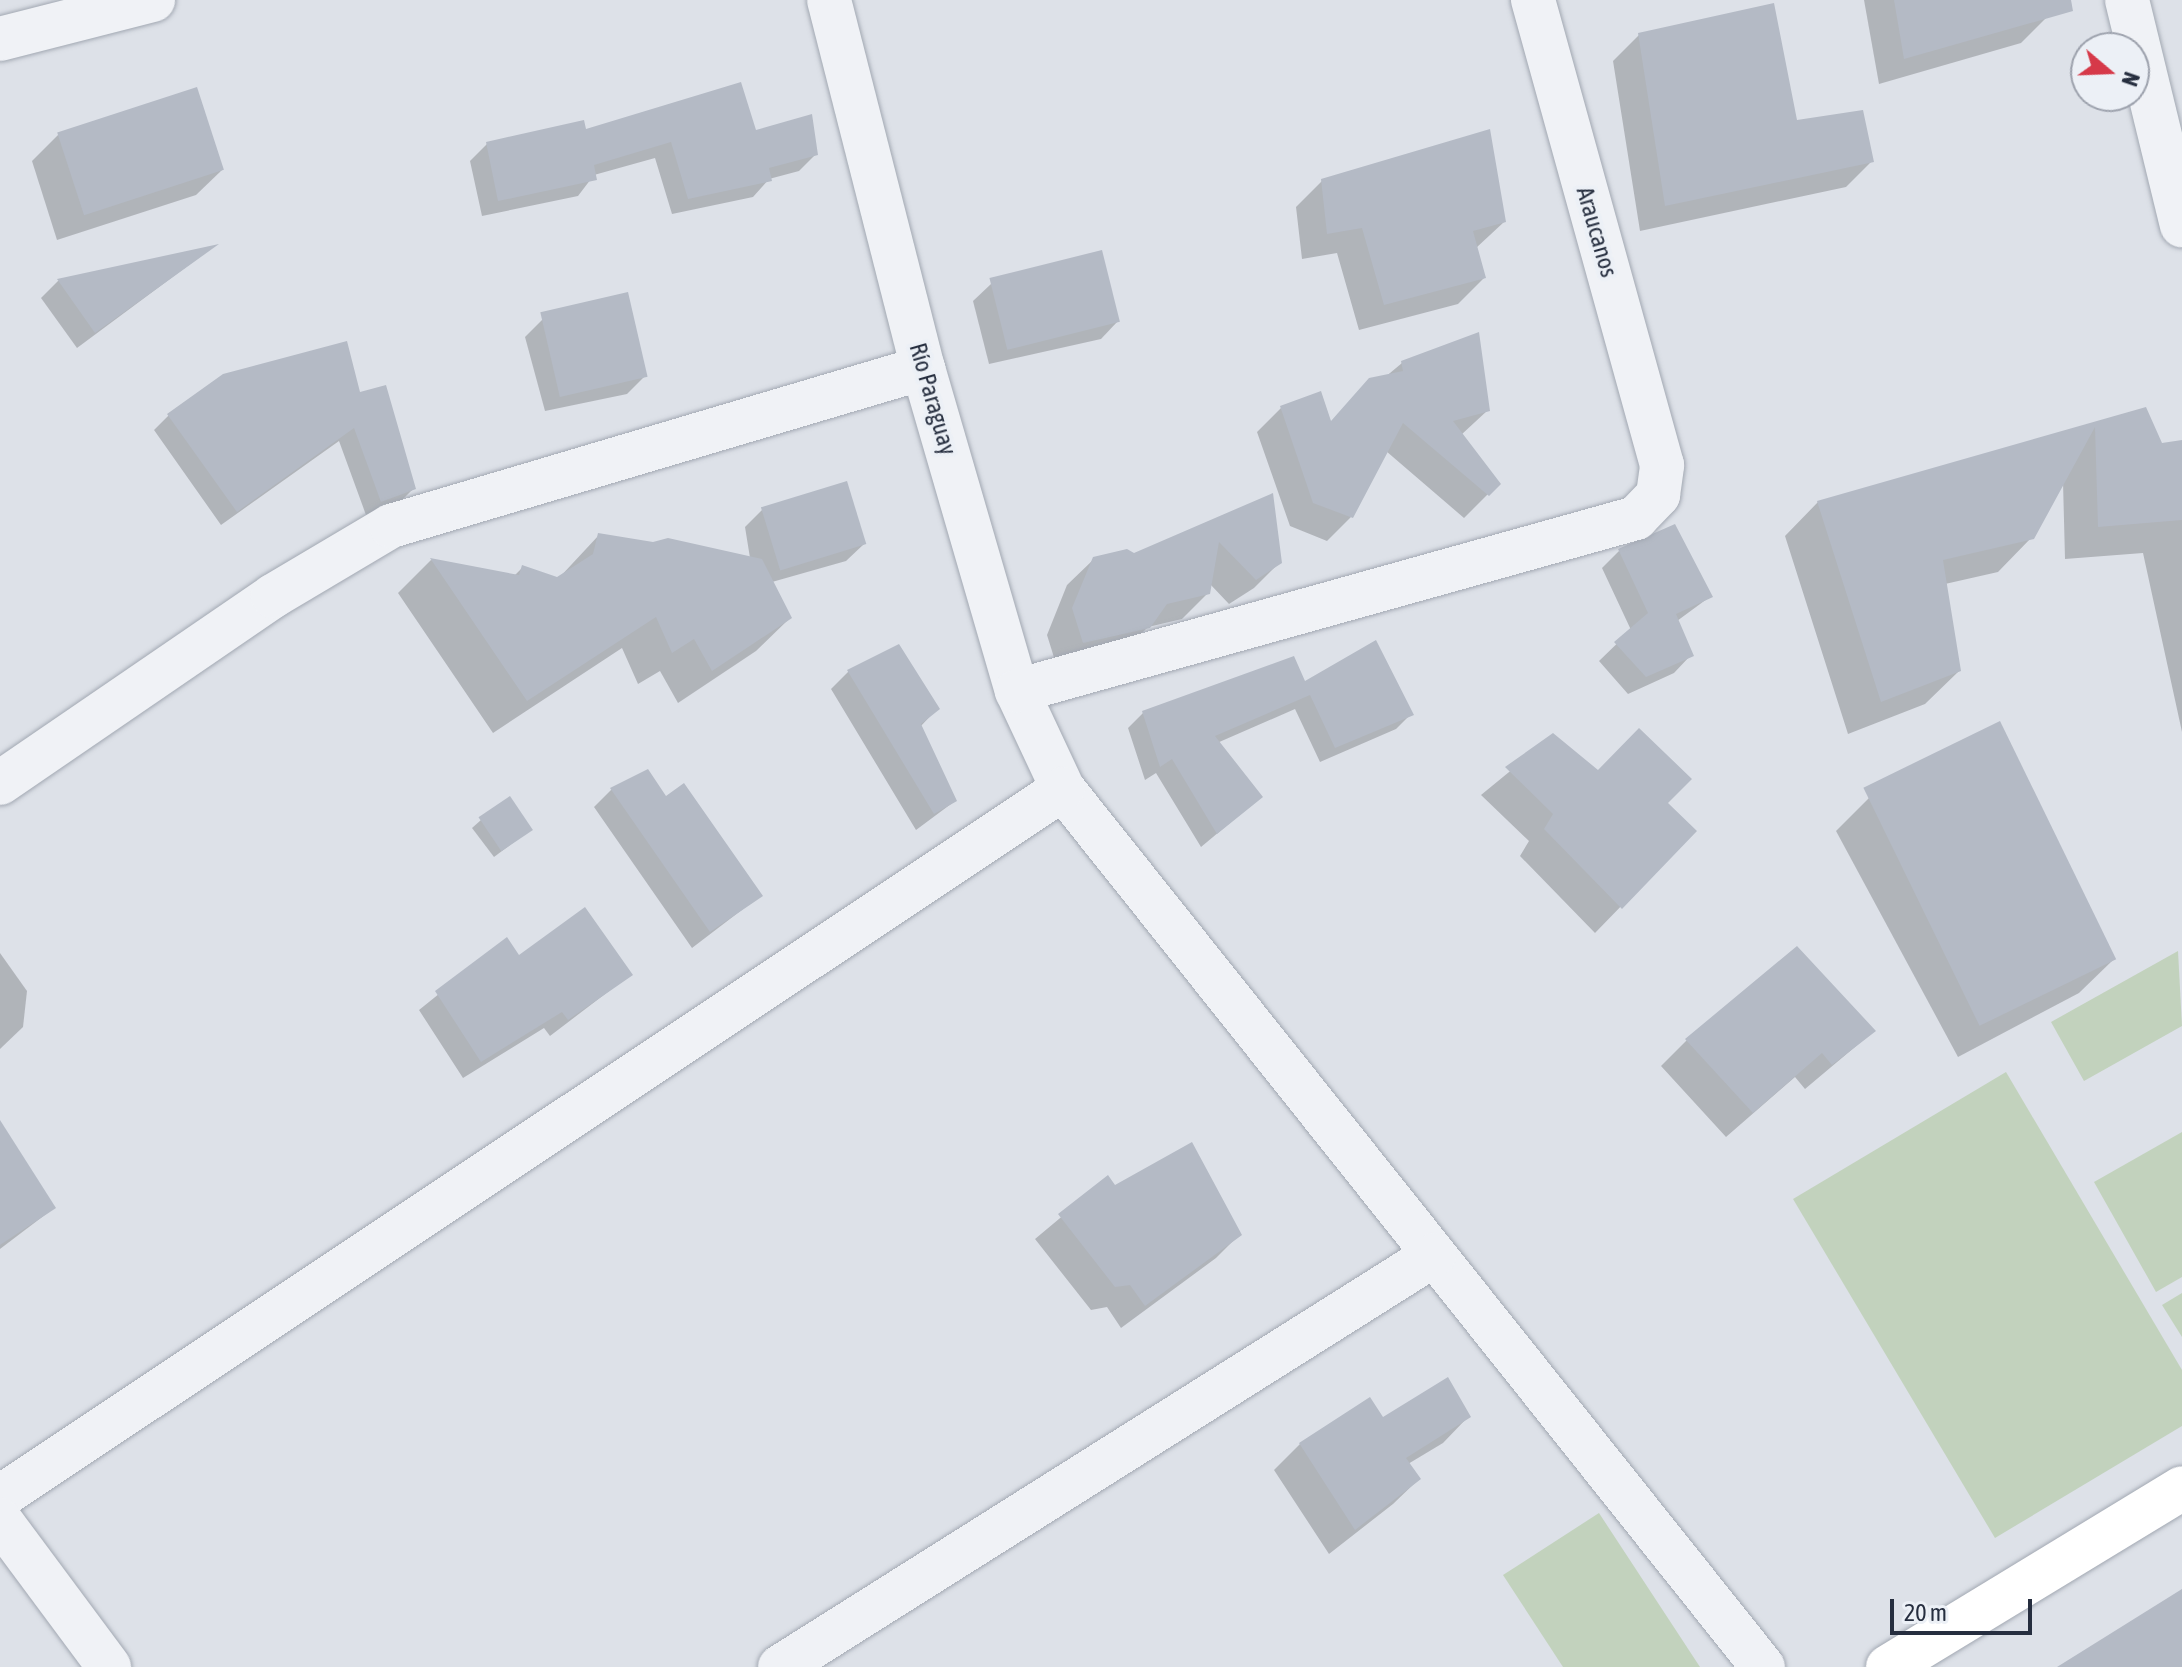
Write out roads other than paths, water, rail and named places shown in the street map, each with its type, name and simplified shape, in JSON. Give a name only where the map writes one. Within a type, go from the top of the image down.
[{"type":"main road","points":[[1888,1667],[2182,1488]]},
{"type":"street","points":[[0,39],[153,0]]},
{"type":"street","name":"Río Paraguay","points":[[829,0],[923,368],[1017,691],[1063,789],[1763,1667]]},
{"type":"street","name":"Araucanos","points":[[1017,691],[1636,518],[1658,495],[1662,465],[1533,0]]},
{"type":"street","points":[[2127,0],[2182,225]]},
{"type":"street","points":[[0,783],[273,596],[391,526],[923,368]]},
{"type":"street","points":[[0,1497],[1063,789]]},
{"type":"street","points":[[780,1667],[1434,1255]]},
{"type":"street","points":[[0,1520],[109,1667]]}]
